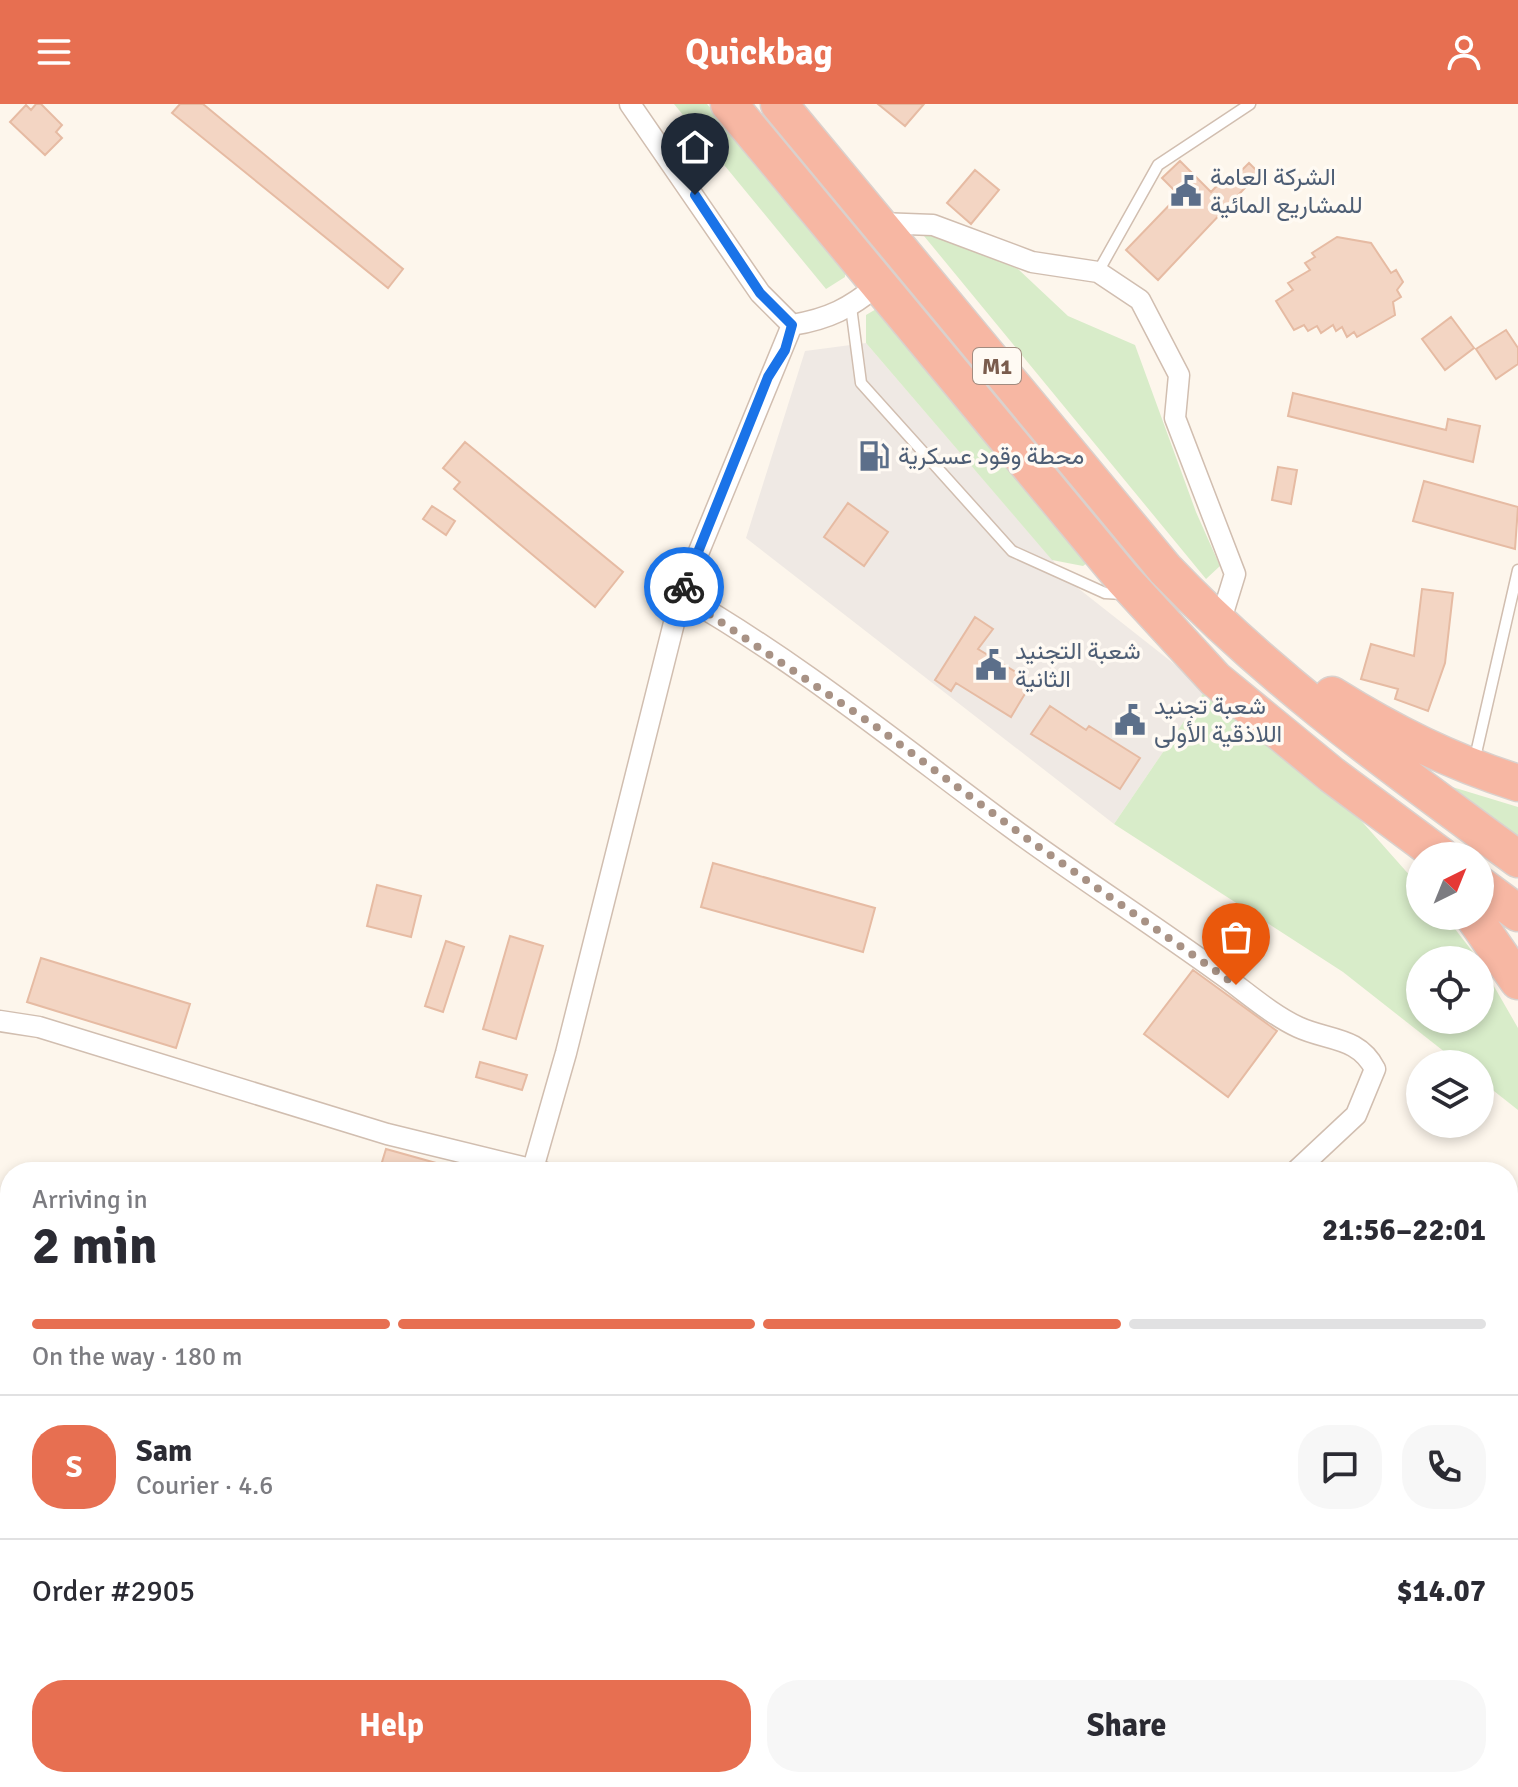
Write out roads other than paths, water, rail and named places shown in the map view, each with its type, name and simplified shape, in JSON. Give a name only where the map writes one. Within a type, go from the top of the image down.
[{"type":"highway","name":"M1","points":[[729,104],[1138,595],[1215,679],[1332,775],[1422,842]]},
{"type":"highway","name":"M1","points":[[779,104],[1155,557],[1219,626],[1312,707],[1518,859]]},
{"type":"highway","points":[[1219,626],[1396,735],[1473,768],[1518,783]]},
{"type":"highway","points":[[1332,775],[1406,843]]},
{"type":"highway","points":[[1494,895],[1518,913]]},
{"type":"highway","points":[[1483,930],[1518,981]]},
{"type":"street","points":[[630,104],[760,293],[792,325]]},
{"type":"street","points":[[879,223],[933,225],[1032,262],[1098,272],[1140,300],[1179,375],[1175,418],[1235,574],[1219,626]]},
{"type":"street","points":[[792,325],[828,319],[851,307],[878,285]]},
{"type":"street","points":[[538,1162],[681,595],[768,377],[785,350],[792,325]]},
{"type":"street","points":[[681,595],[887,734],[1033,843],[1273,1011],[1298,1027],[1354,1045],[1367,1053],[1375,1069],[1356,1115],[1306,1162]]},
{"type":"street","points":[[0,1021],[39,1027],[387,1134],[500,1162]]},
{"type":"lane","points":[[1098,272],[1158,165],[1250,104]]},
{"type":"lane","points":[[851,307],[861,383],[1012,551],[1105,593],[1138,595]]},
{"type":"lane","points":[[1473,768],[1518,570]]},
{"type":"place","name":"الشركة العامة للمشاريع المائية","points":[[1186,191]]},
{"type":"place","name":"محطة وقود عسكرية","points":[[874,456]]},
{"type":"place","name":"شعبة التجنيد الثانية","points":[[991,665]]},
{"type":"place","name":"شعبة تجنيد اللاذقية الأولى","points":[[1130,720]]}]
